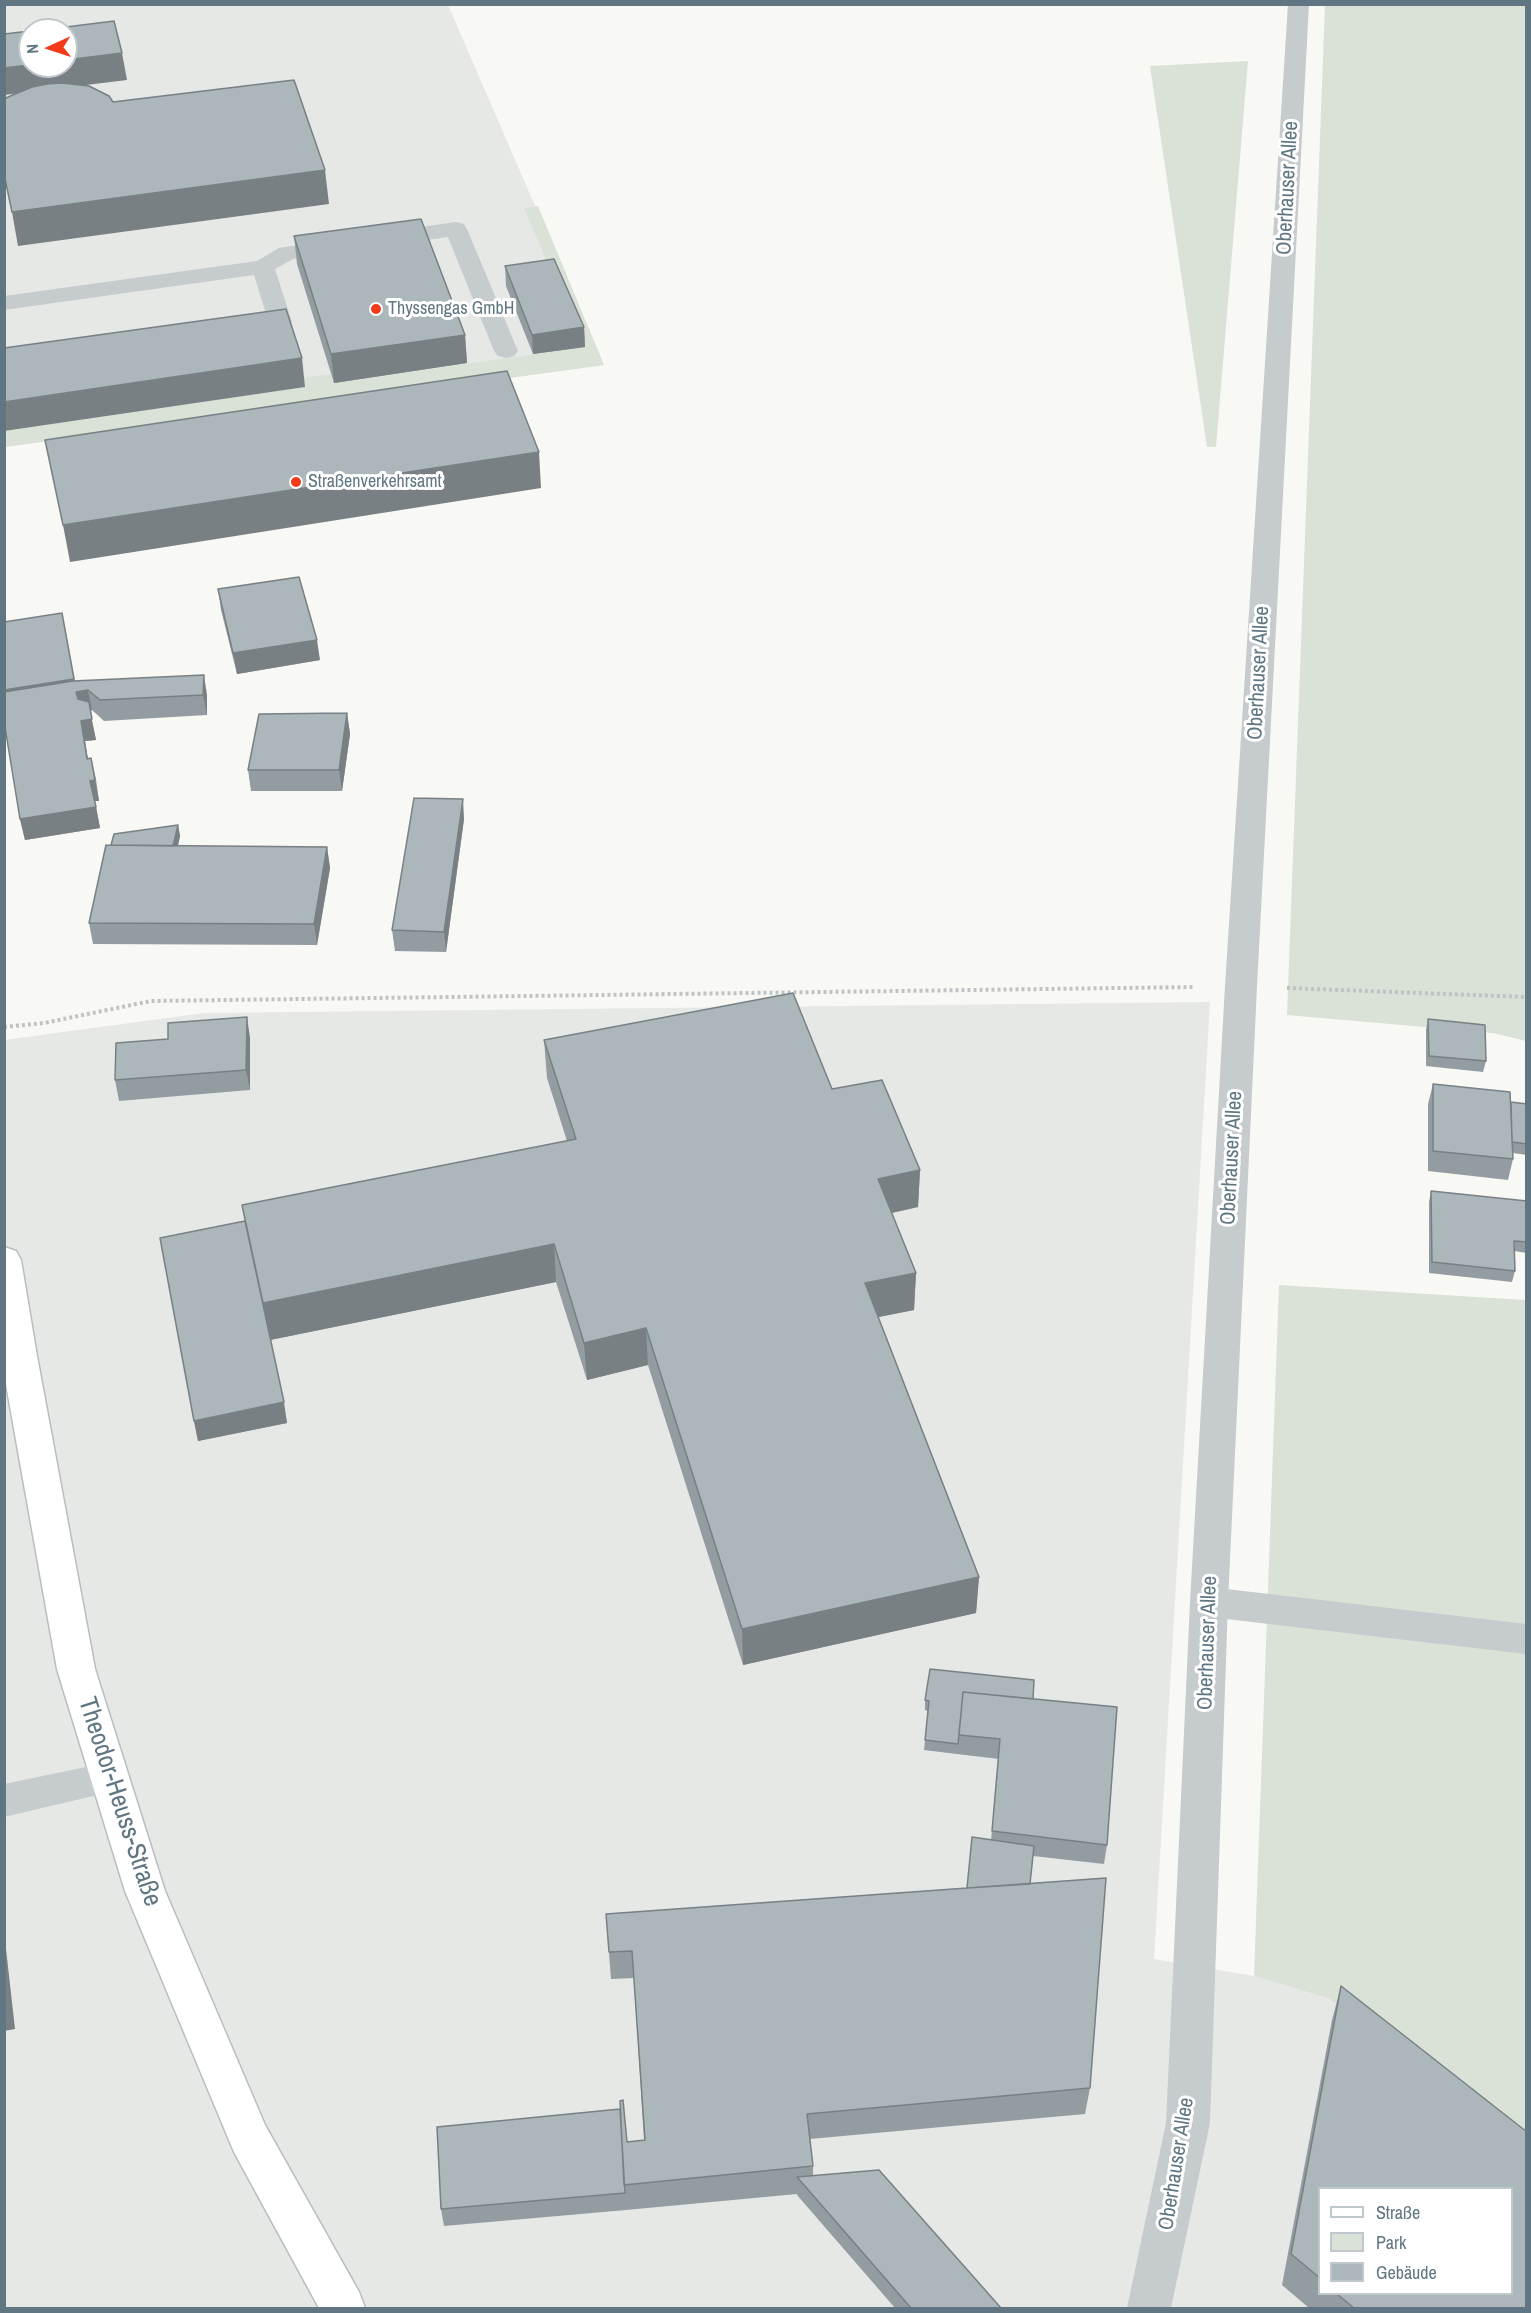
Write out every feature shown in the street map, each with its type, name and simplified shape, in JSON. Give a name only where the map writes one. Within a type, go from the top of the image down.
[{"type":"street","name":"Oberhauser Allee","points":[[1149,2308],[1188,2123],[1209,1602],[1241,986],[1299,4]]},
{"type":"street","name":"Theodor-Heuss-Straße","points":[[4,1260],[19,1356],[76,1669],[145,1891],[249,2138],[342,2308]]},
{"type":"lane","points":[[4,303],[262,267],[287,253],[456,229],[506,351]]},
{"type":"lane","points":[[222,330],[280,322],[262,267]]},
{"type":"lane","points":[[1209,1602],[1527,1639]]},
{"type":"lane","points":[[4,1801],[110,1778]]},
{"type":"path","points":[[4,1027],[44,1023],[151,1002],[1241,986],[1527,998]]},
{"type":"shaded area","points":[[4,5],[448,5],[604,365],[5,447]]},
{"type":"shaded area","points":[[1210,1002],[1154,1959],[1254,1976],[1330,1999],[1526,2155],[1526,2308],[5,2308],[4,1040],[204,1013]]},
{"type":"green space","points":[[1325,5],[1526,5],[1526,1041],[1493,1033],[1287,1015]]},
{"type":"green space","points":[[1248,61],[1216,447],[1207,447],[1150,66]]},
{"type":"green space","points":[[538,206],[604,365],[5,447],[4,431],[305,387],[302,378],[331,374],[334,383],[584,347],[524,208]]},
{"type":"green space","points":[[1279,1285],[1526,1300],[1526,2155],[1330,1999],[1254,1976]]},
{"type":"building","points":[[114,21],[122,53],[78,58],[78,26]]},
{"type":"building","points":[[18,32],[18,66],[4,68],[4,34]]},
{"type":"building","points":[[294,80],[325,170],[12,212],[4,174],[4,99],[8,97],[32,87],[62,83],[89,86],[109,96],[113,102]]},
{"type":"building","points":[[421,219],[465,335],[331,354],[294,236]]},
{"type":"building","points":[[554,259],[584,327],[532,335],[505,266]]},
{"type":"building","points":[[286,309],[302,358],[4,402],[4,348]]},
{"type":"building","points":[[507,371],[539,452],[63,525],[45,440]]},
{"type":"building","points":[[299,577],[317,640],[233,653],[218,589]]},
{"type":"building","points":[[62,613],[74,679],[4,690],[4,622]]},
{"type":"building","points":[[204,675],[203,695],[100,700],[88,690],[76,692],[78,699],[89,702],[92,719],[81,721],[87,759],[91,758],[95,780],[90,781],[96,807],[20,819],[4,721],[4,692],[73,681]]},
{"type":"building","points":[[347,713],[339,770],[248,770],[259,714]]},
{"type":"building","points":[[414,798],[463,799],[444,932],[392,930]]},
{"type":"building","points":[[178,825],[173,846],[111,845],[114,834]]},
{"type":"building","points":[[106,845],[327,847],[314,924],[89,923]]},
{"type":"building","points":[[793,993],[832,1089],[882,1080],[920,1170],[878,1179],[916,1273],[865,1283],[979,1577],[742,1629],[646,1328],[584,1343],[554,1244],[263,1303],[242,1205],[576,1139],[544,1040]]},
{"type":"building","points":[[247,1017],[246,1070],[115,1080],[116,1043],[168,1039],[168,1023]]},
{"type":"building","points":[[1428,1019],[1485,1025],[1486,1061],[1429,1056]]},
{"type":"building","points":[[1433,1084],[1510,1092],[1513,1159],[1433,1151]]},
{"type":"building","points":[[1511,1102],[1527,1104],[1527,1144],[1512,1142]]},
{"type":"building","points":[[1431,1191],[1527,1201],[1527,1242],[1514,1241],[1515,1271],[1432,1262]]},
{"type":"building","points":[[245,1221],[284,1402],[194,1421],[160,1238]]},
{"type":"building","points":[[930,1669],[1034,1680],[1033,1699],[963,1692],[958,1744],[925,1740],[929,1701],[925,1700]]},
{"type":"building","points":[[963,1692],[1117,1707],[1107,1845],[992,1831],[1000,1739],[959,1735]]},
{"type":"building","points":[[972,1837],[1034,1846],[1030,1884],[967,1888]]},
{"type":"building","points":[[1106,1878],[1090,2088],[807,2114],[813,2166],[624,2185],[620,2101],[623,2100],[627,2142],[645,2140],[632,1951],[609,1952],[606,1914]]},
{"type":"building","points":[[1341,1986],[1527,2132],[1527,2308],[1354,2308],[1338,2295],[1513,2295],[1513,2187],[1318,2187],[1318,2276],[1291,2254]]},
{"type":"building","points":[[620,2109],[625,2193],[441,2209],[437,2127]]},
{"type":"building","points":[[879,2170],[1001,2308],[911,2308],[797,2177]]},
{"type":"place","name":"Thyssengas GmbH","points":[[376,309]]},
{"type":"place","name":"Straßenverkehrsamt","points":[[296,482]]}]
